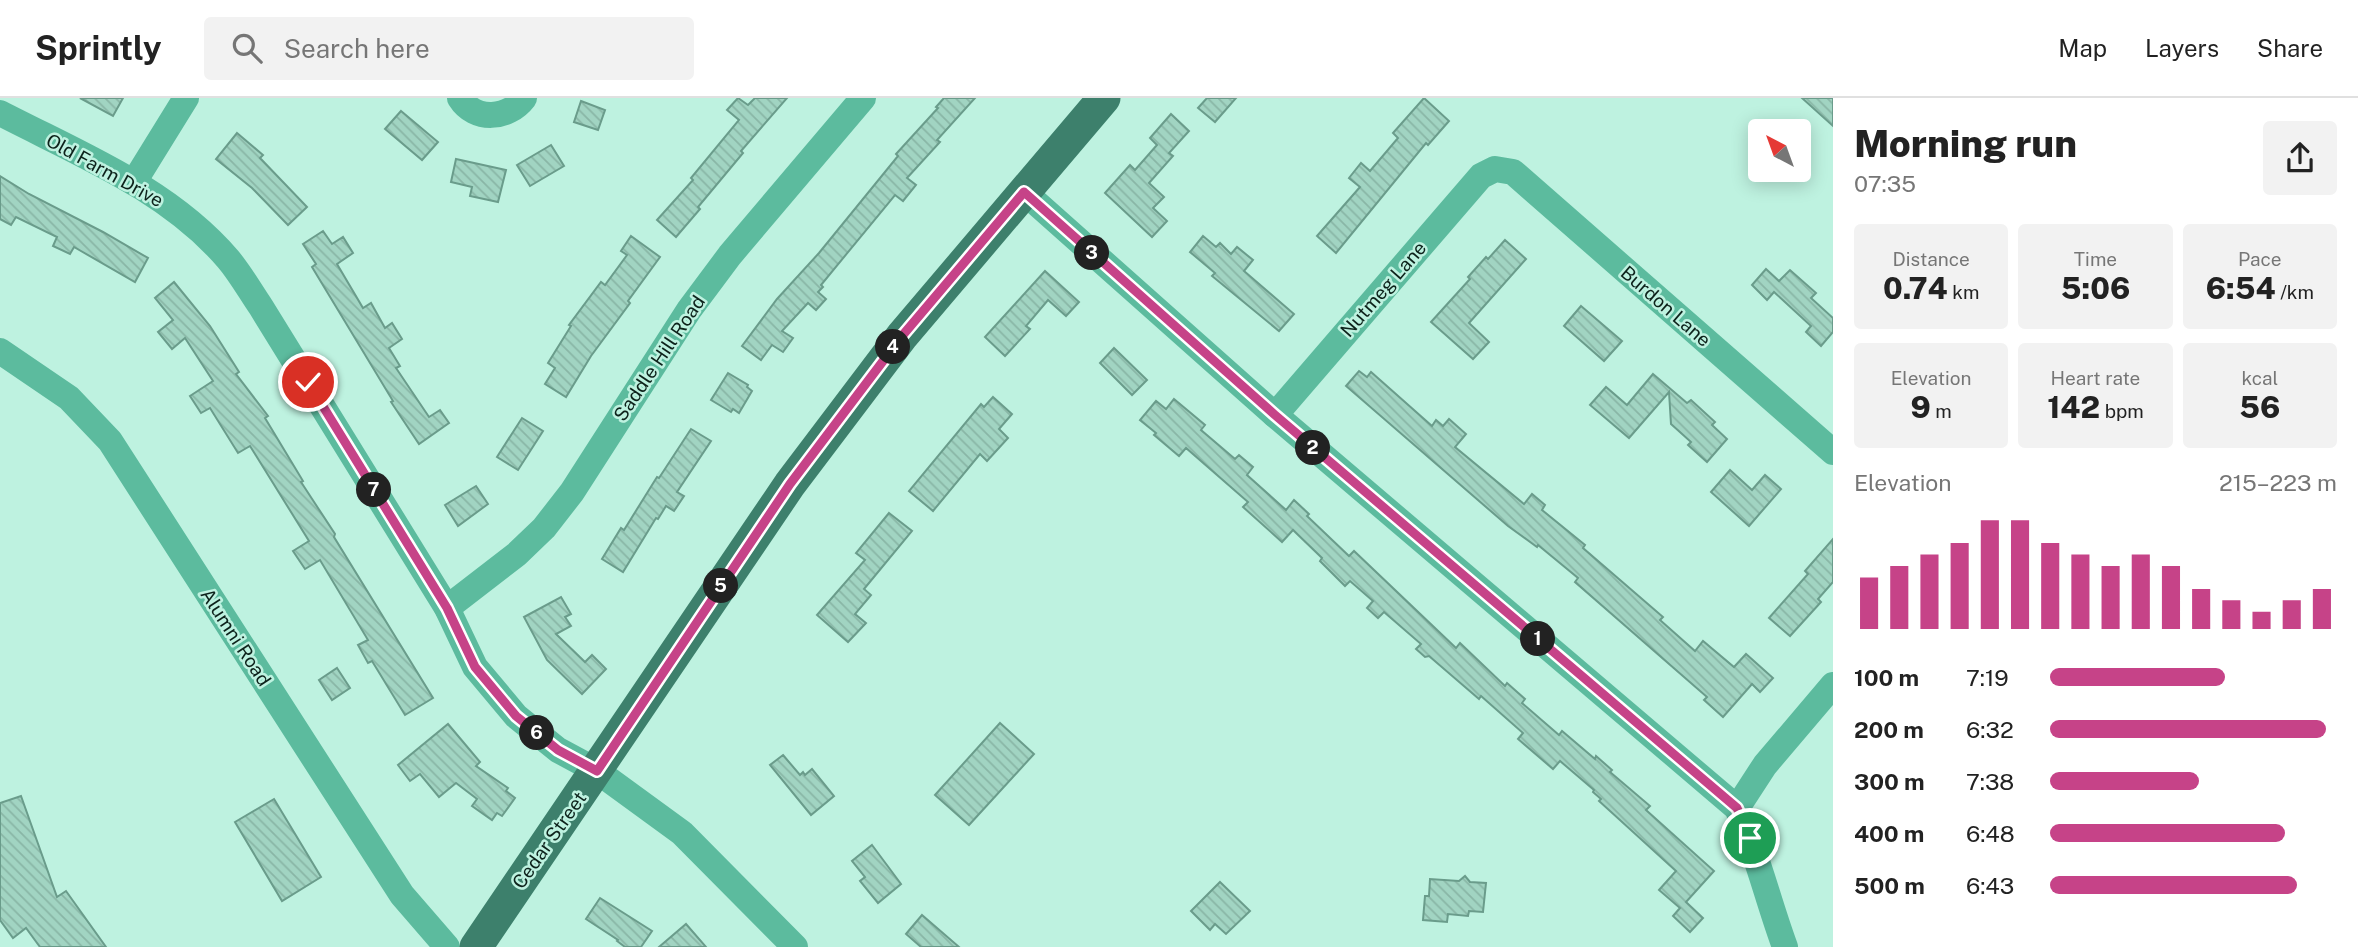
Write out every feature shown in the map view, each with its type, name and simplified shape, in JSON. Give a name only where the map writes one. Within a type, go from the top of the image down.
[{"type":"main road","name":"Cedar Street","points":[[476,947],[790,484],[902,336],[1104,98]]},
{"type":"street","points":[[134,181],[186,98]]},
{"type":"street","points":[[460,98],[475,112],[490,116],[505,113],[518,106],[523,98]]},
{"type":"street","name":"Saddle Hill Road","points":[[447,608],[517,554],[544,528],[572,492],[689,310],[730,256],[863,98]]},
{"type":"street","name":"Old Farm Drive","points":[[0,113],[134,181],[186,217],[228,259],[261,307],[447,608],[475,667],[516,716],[558,750],[597,771],[682,833],[795,947]]},
{"type":"street","name":"Nutmeg Lane","points":[[1275,415],[1481,176],[1496,169]]},
{"type":"street","name":"Burdon Lane","points":[[1496,169],[1513,172],[1833,452]]},
{"type":"street","points":[[1024,192],[1275,415],[1737,808],[1750,838],[1785,947]]},
{"type":"street","name":"Alumni Road","points":[[0,351],[69,398],[110,441],[402,895],[447,947]]},
{"type":"street","points":[[1737,808],[1765,765],[1833,685]]},
{"type":"building","points":[[80,98],[123,98],[113,116]]},
{"type":"building","points":[[738,98],[748,105],[755,98],[787,98],[741,151],[743,153],[676,237],[657,220],[693,180],[691,178],[739,120],[727,110]]},
{"type":"building","points":[[944,98],[975,98],[907,178],[916,185],[903,201],[895,195],[821,285],[823,287],[818,292],[826,299],[816,310],[808,303],[782,331],[793,338],[783,352],[772,345],[761,360],[742,346],[777,299],[819,253],[898,156],[896,154]]},
{"type":"building","points":[[1207,98],[1236,98],[1215,122],[1198,108]]},
{"type":"building","points":[[1424,98],[1449,121],[1428,145],[1426,143],[1336,253],[1317,236],[1360,187],[1349,178],[1361,163],[1370,171],[1398,138],[1393,133]]},
{"type":"building","points":[[1802,98],[1833,98],[1833,126]]},
{"type":"building","points":[[581,101],[605,110],[598,130],[574,122]]},
{"type":"building","points":[[401,111],[438,142],[422,160],[385,129]]},
{"type":"building","points":[[1171,114],[1189,131],[1169,153],[1173,156],[1149,183],[1164,197],[1153,208],[1167,221],[1152,237],[1105,193],[1130,165],[1135,170],[1157,145],[1150,138]]},
{"type":"building","points":[[237,133],[263,155],[260,158],[307,207],[288,225],[252,188],[216,159]]},
{"type":"building","points":[[551,145],[564,166],[530,186],[517,165]]},
{"type":"building","points":[[456,159],[506,170],[498,202],[470,196],[472,187],[451,182]]},
{"type":"building","points":[[0,176],[148,258],[135,282],[74,247],[70,254],[53,246],[57,237],[16,217],[11,225],[0,219]]},
{"type":"building","points":[[323,231],[332,244],[343,237],[353,253],[337,264],[363,308],[371,303],[385,328],[392,323],[402,339],[389,348],[400,366],[396,368],[429,417],[440,410],[449,423],[419,444],[391,402],[393,401],[312,267],[316,264],[303,244]]},
{"type":"building","points":[[631,236],[660,257],[566,397],[545,384],[555,368],[548,363],[571,326],[569,325],[601,282],[605,285],[627,255],[621,251]]},
{"type":"building","points":[[1203,236],[1216,247],[1220,243],[1231,254],[1237,247],[1253,260],[1244,271],[1294,314],[1279,331],[1212,276],[1215,273],[1190,252]]},
{"type":"building","points":[[1505,240],[1526,259],[1469,323],[1489,342],[1473,359],[1431,322],[1486,257],[1488,259]]},
{"type":"building","points":[[1766,269],[1779,281],[1790,270],[1816,293],[1811,298],[1833,318],[1833,332],[1821,346],[1806,332],[1811,326],[1774,292],[1767,300],[1752,285]]},
{"type":"building","points":[[1045,271],[1079,302],[1066,316],[1048,300],[1026,326],[1030,329],[1005,356],[985,337]]},
{"type":"building","points":[[174,282],[210,326],[239,372],[236,374],[268,416],[265,418],[303,481],[301,482],[433,698],[405,715],[372,661],[368,663],[358,645],[368,640],[320,560],[305,569],[293,551],[309,541],[250,446],[238,453],[210,408],[201,413],[190,396],[213,381],[185,338],[172,349],[158,332],[173,320],[155,298]]},
{"type":"building","points":[[1581,306],[1622,341],[1604,361],[1564,326]]},
{"type":"building","points":[[1114,348],[1147,380],[1132,395],[1100,363]]},
{"type":"building","points":[[1359,371],[1367,377],[1371,372],[1432,426],[1436,420],[1443,426],[1449,419],[1466,434],[1455,447],[1524,504],[1532,494],[1545,505],[1542,510],[1585,545],[1583,548],[1663,617],[1660,620],[1695,651],[1703,641],[1734,667],[1746,654],[1773,678],[1760,692],[1752,684],[1723,717],[1704,700],[1707,697],[1575,582],[1578,578],[1538,545],[1537,547],[1508,526],[1346,386]]},
{"type":"building","points":[[728,373],[748,385],[752,391],[739,413],[733,409],[731,412],[711,400]]},
{"type":"building","points":[[1653,374],[1687,403],[1691,400],[1715,422],[1712,425],[1727,439],[1707,462],[1688,445],[1691,442],[1671,424],[1669,392],[1629,438],[1590,405],[1606,387],[1627,405]]},
{"type":"building","points":[[993,397],[1012,414],[999,429],[1008,438],[987,461],[980,454],[933,511],[909,491],[981,404],[984,407]]},
{"type":"building","points":[[1174,399],[1205,425],[1201,430],[1235,459],[1239,455],[1253,467],[1247,475],[1286,510],[1294,500],[1349,556],[1354,551],[1456,648],[1460,643],[1505,686],[1507,683],[1525,699],[1522,703],[1559,735],[1562,731],[1612,770],[1610,772],[1650,806],[1646,810],[1714,871],[1686,902],[1703,918],[1690,932],[1673,916],[1680,908],[1659,890],[1676,871],[1599,801],[1601,799],[1594,790],[1560,761],[1553,769],[1518,739],[1523,733],[1481,696],[1479,699],[1429,656],[1425,657],[1416,649],[1421,644],[1384,612],[1378,618],[1367,608],[1373,601],[1350,581],[1345,586],[1320,561],[1322,558],[1293,530],[1282,542],[1243,507],[1248,502],[1186,448],[1179,456],[1140,420],[1156,401],[1166,409]]},
{"type":"building","points":[[522,418],[543,431],[518,470],[497,457]]},
{"type":"building","points":[[691,429],[711,441],[677,492],[684,496],[674,511],[666,506],[623,572],[602,559]]},
{"type":"building","points":[[1730,470],[1752,490],[1765,475],[1781,489],[1749,526],[1711,492]]},
{"type":"building","points":[[476,486],[488,504],[458,526],[445,505]]},
{"type":"building","points":[[889,513],[912,531],[864,589],[871,595],[855,614],[866,623],[848,642],[817,615],[865,560],[856,553]]},
{"type":"building","points":[[1833,539],[1833,582],[1818,599],[1821,602],[1790,636],[1769,618],[1808,574],[1805,571]]},
{"type":"building","points":[[561,597],[571,614],[565,617],[571,626],[556,634],[585,662],[592,655],[606,669],[582,694],[547,660],[524,617]]},
{"type":"building","points":[[337,668],[350,688],[332,700],[319,680]]},
{"type":"building","points":[[1000,723],[1034,754],[969,825],[935,795]]},
{"type":"building","points":[[448,724],[480,762],[476,766],[508,788],[506,791],[515,798],[502,816],[497,813],[492,820],[472,806],[477,799],[456,783],[439,797],[420,774],[410,781],[398,765]]},
{"type":"building","points":[[783,755],[800,775],[803,772],[805,775],[812,769],[834,796],[811,815],[770,765]]},
{"type":"building","points":[[21,796],[57,897],[66,891],[106,947],[40,947],[26,928],[13,938],[0,920],[0,803]]},
{"type":"building","points":[[274,799],[321,877],[282,901],[235,822]]},
{"type":"building","points":[[872,845],[901,884],[878,903],[860,881],[865,877],[852,861]]},
{"type":"building","points":[[1465,876],[1470,882],[1486,883],[1483,912],[1469,911],[1468,916],[1448,914],[1447,922],[1423,920],[1430,879],[1459,881]]},
{"type":"building","points":[[1220,882],[1250,911],[1226,934],[1215,924],[1210,930],[1191,911]]},
{"type":"building","points":[[600,898],[652,931],[641,947],[625,947],[586,919]]},
{"type":"building","points":[[922,915],[959,947],[921,947],[906,934]]},
{"type":"building","points":[[686,924],[706,947],[659,947]]},
{"type":"route","points":[[308,382],[447,608],[475,667],[516,716],[558,750],[597,771],[790,484],[902,336],[1024,192],[1275,415],[1737,808],[1750,838]]}]
